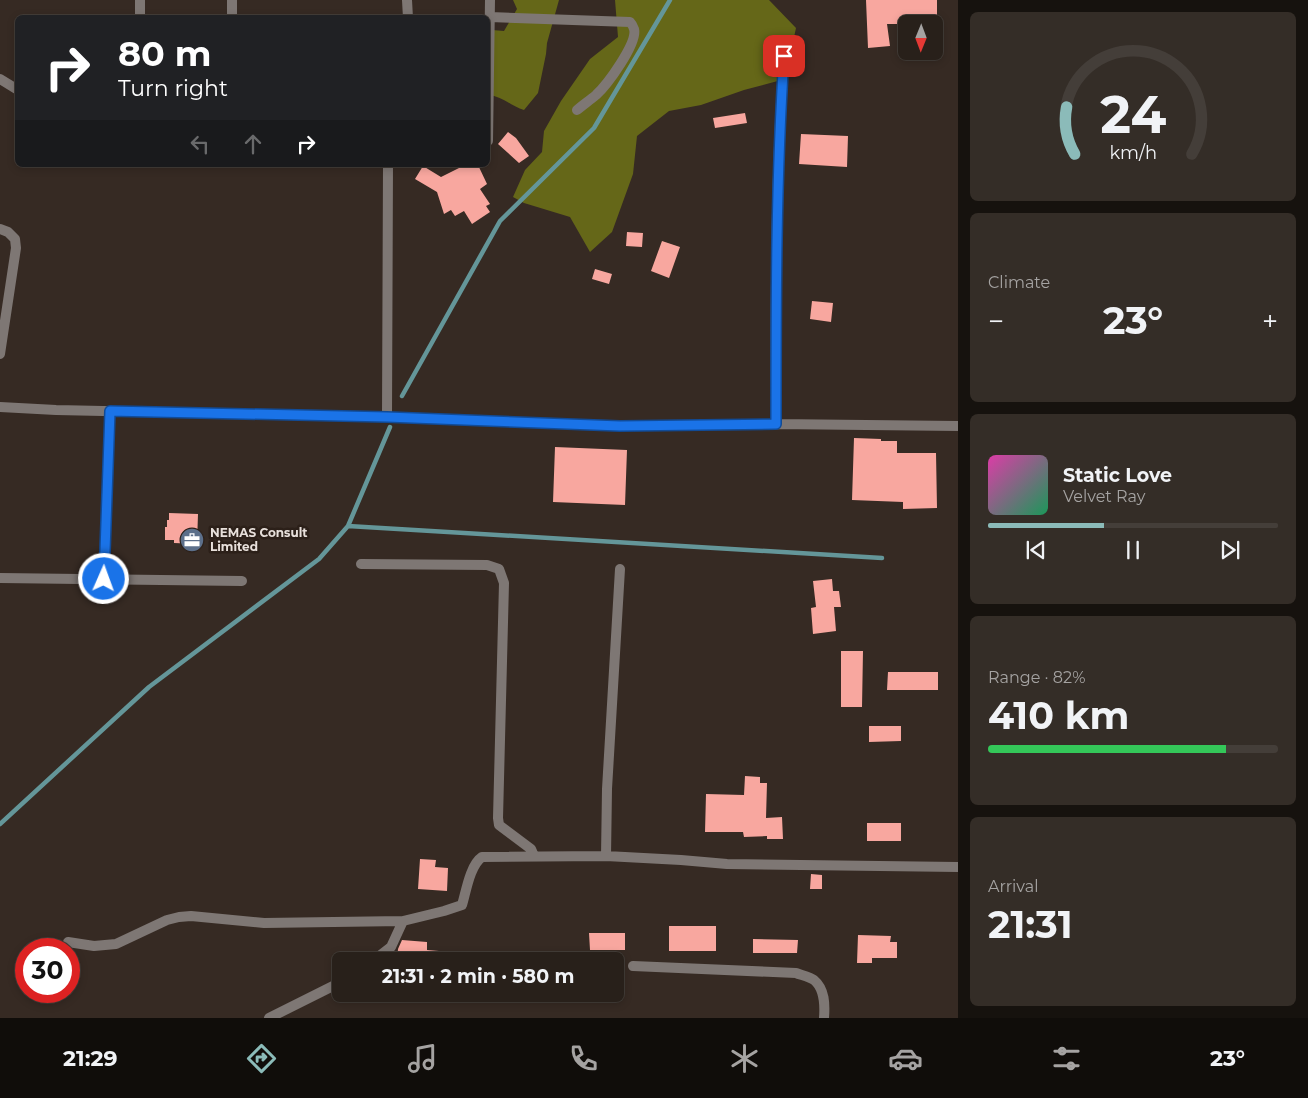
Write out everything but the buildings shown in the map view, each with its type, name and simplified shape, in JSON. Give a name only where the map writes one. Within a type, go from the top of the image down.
[{"type":"street","points":[[140,0],[140,15]]},
{"type":"street","points":[[232,0],[232,15]]},
{"type":"street","points":[[407,0],[408,15]]},
{"type":"street","points":[[490,0],[490,17],[630,22],[634,26],[632,42],[610,80],[595,96],[577,110]]},
{"type":"street","points":[[776,424],[779,137],[785,41]]},
{"type":"street","points":[[0,79],[15,88]]},
{"type":"street","points":[[387,417],[388,167]]},
{"type":"street","points":[[0,229],[8,232],[16,239],[0,354]]},
{"type":"street","points":[[0,408],[387,417],[620,426],[776,424],[958,426]]},
{"type":"street","points":[[104,579],[110,411]]},
{"type":"street","points":[[361,564],[487,565],[498,569],[504,583],[498,818],[499,825],[531,849],[534,856]]},
{"type":"street","points":[[606,856],[607,789],[620,569]]},
{"type":"street","points":[[0,578],[242,581]]},
{"type":"street","points":[[80,944],[94,946],[116,944],[167,920],[191,916],[264,924],[403,921],[462,905],[471,874],[478,860],[482,857],[606,856],[726,864],[958,867]]},
{"type":"street","points":[[385,952],[391,947],[403,921]]},
{"type":"street","points":[[633,966],[796,973],[813,979],[821,987],[825,1005],[824,1018]]},
{"type":"street","points":[[269,1018],[332,986]]},
{"type":"shaded area","points":[[513,0],[559,0],[547,43],[538,93],[524,110],[498,97],[490,95],[492,30],[504,31],[517,9]]},
{"type":"shaded area","points":[[615,0],[769,0],[796,28],[785,79],[744,90],[701,105],[669,111],[637,136],[633,174],[612,232],[590,252],[570,217],[524,203],[513,197],[525,170],[542,152],[544,131],[561,101],[590,59],[618,37]]},
{"type":"waterway","points":[[402,396],[500,221],[594,128],[670,0]]},
{"type":"waterway","points":[[0,824],[149,687],[319,559],[348,526],[390,427]]},
{"type":"waterway","points":[[348,526],[882,558]]},
{"type":"place","name":"NEMAS Consult Limited","points":[[192,540]]},
{"type":"route","points":[[104,579],[110,411],[387,417],[620,426],[776,424],[779,137],[784,56]]}]
